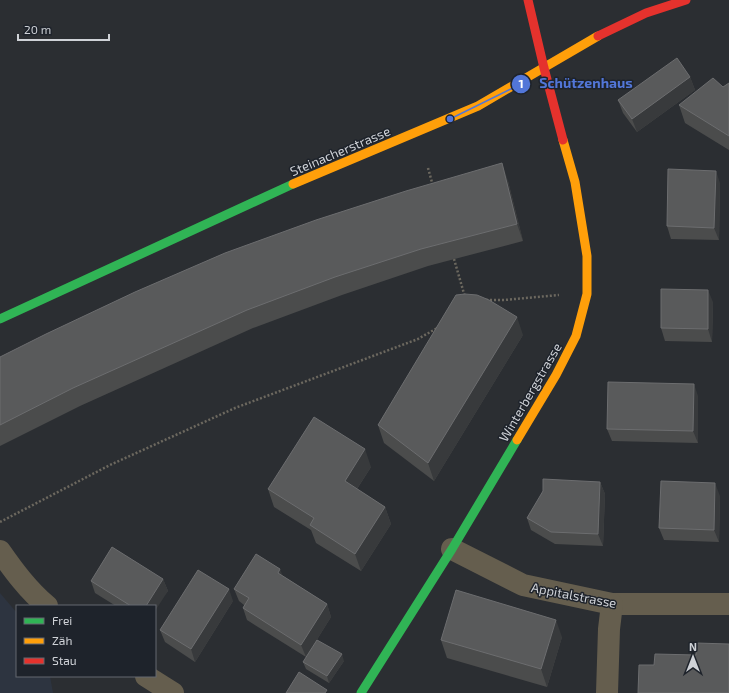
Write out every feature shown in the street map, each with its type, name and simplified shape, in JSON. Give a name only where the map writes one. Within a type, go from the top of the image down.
[{"type":"street","name":"Winterbergstrasse","points":[[361,693],[452,549],[556,375],[576,336],[587,294],[587,256],[575,182],[544,68],[528,0]]},
{"type":"street","name":"Steinacherstrasse","points":[[0,319],[313,175],[478,106],[597,36],[646,13],[686,0]]},
{"type":"street","name":"Appitalstrasse","points":[[452,549],[523,585],[612,604],[729,604]]},
{"type":"street","points":[[0,551],[35,596],[46,605]]},
{"type":"street","points":[[607,693],[609,629],[612,604]]},
{"type":"street","points":[[148,677],[173,693]]},
{"type":"path","points":[[428,168],[435,192]]},
{"type":"path","points":[[454,259],[465,299]]},
{"type":"path","points":[[481,300],[504,300],[566,294]]},
{"type":"path","points":[[0,522],[110,464],[235,408],[321,374],[418,339],[441,326]]},
{"type":"shaded area","points":[[0,593],[16,612],[16,677],[50,677],[53,693],[0,693]]},
{"type":"building","points":[[677,58],[690,77],[632,119],[618,100]]},
{"type":"building","points":[[713,78],[723,87],[729,83],[729,136],[679,105]]},
{"type":"building","points":[[502,163],[517,224],[421,249],[335,277],[247,310],[73,388],[0,425],[0,357],[135,292],[225,253],[316,220],[406,191]]},
{"type":"building","points":[[668,169],[716,171],[714,228],[667,226]]},
{"type":"building","points":[[661,289],[708,290],[708,329],[661,328]]},
{"type":"building","points":[[456,295],[477,295],[489,300],[517,317],[428,463],[378,425]]},
{"type":"building","points":[[608,382],[694,384],[693,431],[607,429]]},
{"type":"building","points":[[314,417],[365,449],[345,481],[385,507],[355,554],[310,525],[314,518],[268,489]]},
{"type":"building","points":[[543,479],[600,482],[598,534],[551,532],[527,518],[543,491]]},
{"type":"building","points":[[661,481],[715,483],[714,530],[659,528]]},
{"type":"building","points":[[112,547],[163,579],[147,605],[129,605],[91,581]]},
{"type":"building","points":[[256,554],[280,569],[278,573],[327,604],[301,645],[243,608],[249,598],[234,589]]},
{"type":"building","points":[[198,570],[229,589],[191,649],[160,630]]},
{"type":"building","points":[[456,590],[556,620],[541,669],[441,640]]},
{"type":"building","points":[[317,640],[342,654],[327,676],[303,662]]},
{"type":"building","points":[[696,643],[729,644],[729,693],[638,693],[639,665],[654,665],[655,654],[696,655]]},
{"type":"building","points":[[299,672],[327,690],[325,693],[286,693]]},
{"type":"traffic: fast","points":[[0,319],[293,184]]},
{"type":"traffic: fast","points":[[361,693],[452,549],[517,440]]},
{"type":"traffic: slow","points":[[293,184],[478,106],[598,36]]},
{"type":"traffic: slow","points":[[517,440],[556,375],[576,336],[587,294],[587,256],[575,182],[563,140]]},
{"type":"traffic: jam","points":[[528,0],[563,140]]},
{"type":"traffic: jam","points":[[598,36],[646,13],[686,0]]},
{"type":"place","name":"Schützenhaus","points":[[450,119]]}]
